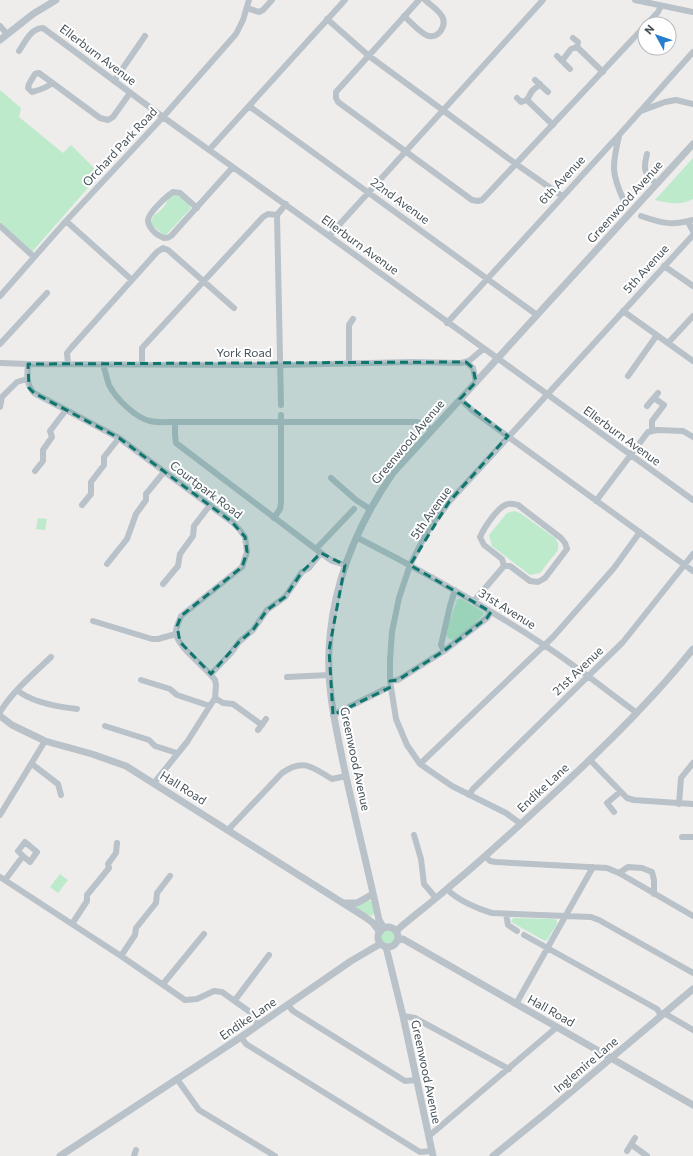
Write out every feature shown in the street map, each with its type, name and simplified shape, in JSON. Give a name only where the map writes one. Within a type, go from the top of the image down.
[{"type":"street","points":[[0,40],[33,14],[56,0]]},
{"type":"street","name":"Orchard Park Road","points":[[0,296],[66,221],[163,117],[236,34],[248,8],[249,0]]},
{"type":"street","points":[[248,8],[259,12],[263,10],[272,0]]},
{"type":"street","points":[[210,150],[345,0]]},
{"type":"street","points":[[419,0],[336,92],[336,98],[338,102],[472,200],[478,201],[482,200],[637,35]]},
{"type":"street","points":[[404,16],[427,36],[432,37],[437,35],[444,26],[445,22],[442,16],[425,0]]},
{"type":"street","points":[[329,236],[543,0]]},
{"type":"street","points":[[635,0],[693,12]]},
{"type":"street","points":[[654,16],[669,0]]},
{"type":"street","points":[[327,19],[369,56],[562,196]]},
{"type":"street","points":[[0,26],[7,34]]},
{"type":"street","name":"Ellerburn Avenue","points":[[19,51],[33,31],[37,28],[43,28],[163,117],[286,204],[447,323],[693,500]]},
{"type":"street","points":[[114,81],[145,36]]},
{"type":"street","points":[[573,38],[578,42],[577,47],[603,72]]},
{"type":"street","points":[[562,61],[571,49],[577,47]]},
{"type":"street","name":"6th Avenue","points":[[447,323],[488,280],[693,52]]},
{"type":"street","points":[[557,56],[570,69]]},
{"type":"street","points":[[535,80],[548,92]]},
{"type":"street","points":[[52,83],[100,118],[108,120],[113,117],[130,93]]},
{"type":"street","points":[[517,98],[521,102],[527,100],[532,91],[540,84]]},
{"type":"street","points":[[660,89],[665,102]]},
{"type":"street","points":[[527,100],[553,125]]},
{"type":"street","points":[[640,111],[665,102],[676,100],[693,104]]},
{"type":"street","name":"22nd Avenue","points":[[249,106],[537,315]]},
{"type":"street","name":"Greenwood Avenue","points":[[620,134],[613,163],[616,183],[624,201]]},
{"type":"street","name":"Greenwood Avenue","points":[[382,930],[333,715],[329,676],[329,650],[333,615],[345,565],[356,537],[370,509],[393,473],[693,144]]},
{"type":"street","points":[[602,154],[614,158]]},
{"type":"street","points":[[648,154],[644,164],[645,171],[649,178],[656,183]]},
{"type":"street","points":[[197,208],[180,193],[173,192],[168,195],[150,216],[148,222],[150,227],[162,237],[167,238],[171,236],[197,208],[233,167]]},
{"type":"street","points":[[281,405],[277,215],[286,204]]},
{"type":"street","points":[[142,364],[142,348],[263,217],[268,214],[277,215]]},
{"type":"street","name":"Greenwood Avenue","points":[[641,216],[662,223],[673,224],[690,221]]},
{"type":"street","points":[[66,221],[132,280]]},
{"type":"street","points":[[690,221],[693,231]]},
{"type":"street","points":[[0,226],[34,257]]},
{"type":"street","name":"5th Avenue","points":[[521,824],[506,813],[452,786],[420,764],[407,745],[396,719],[391,684],[392,632],[399,598],[410,565],[426,534],[449,502],[693,235]]},
{"type":"street","points":[[68,364],[68,353],[71,348],[162,248],[168,250],[234,308]]},
{"type":"street","points":[[664,266],[693,286]]},
{"type":"street","points":[[0,344],[47,293]]},
{"type":"street","points":[[623,311],[693,361]]},
{"type":"street","points":[[668,343],[693,316]]},
{"type":"street","points":[[349,364],[349,325],[353,319]]},
{"type":"street","points":[[628,376],[657,335]]},
{"type":"street","points":[[476,382],[472,368],[466,362],[476,356],[483,349]]},
{"type":"street","name":"York Road","points":[[0,363],[281,365],[466,362]]},
{"type":"street","points":[[0,407],[2,397],[17,382],[28,379],[28,364]]},
{"type":"street","points":[[103,364],[109,385],[115,394],[126,406],[150,421],[175,422],[281,419],[416,422],[422,423],[431,430]]},
{"type":"street","name":"Courtpark Road","points":[[28,379],[29,388],[34,392],[119,438],[210,505],[239,529],[245,537],[247,552],[242,567],[181,616],[176,634]]},
{"type":"street","points":[[648,406],[656,396],[664,405],[652,421],[652,430]]},
{"type":"street","points":[[460,399],[473,411],[693,571]]},
{"type":"street","points":[[35,471],[43,461],[43,450],[52,437],[50,431],[66,410]]},
{"type":"street","points":[[274,518],[280,509],[281,503],[281,419]]},
{"type":"street","points":[[175,422],[174,435],[176,443],[332,561],[345,565]]},
{"type":"street","points":[[596,500],[645,436],[652,430],[682,431],[693,437]]},
{"type":"street","points":[[82,505],[91,494],[91,482],[104,465],[104,457],[119,438]]},
{"type":"street","points":[[107,564],[127,539],[136,514],[146,500],[146,494],[164,472]]},
{"type":"street","points":[[331,478],[356,500],[370,509]]},
{"type":"street","points":[[474,601],[504,566],[510,566],[530,581],[538,582],[545,578],[567,549],[566,545],[561,538],[518,505],[510,503],[503,506],[484,529],[480,537],[484,545],[502,559],[504,566]]},
{"type":"street","points":[[163,584],[178,566],[180,554],[193,536],[194,526],[210,505]]},
{"type":"street","points":[[211,674],[231,653],[239,642],[253,630],[267,610],[285,597],[302,572],[309,568],[319,551],[353,513]]},
{"type":"street","points":[[420,764],[545,646],[614,568],[640,532]]},
{"type":"street","name":"31st Avenue","points":[[356,537],[474,601],[545,646],[637,713]]},
{"type":"street","name":"21st Avenue","points":[[469,795],[473,789],[623,642],[693,554]]},
{"type":"street","points":[[444,651],[441,645],[455,590]]},
{"type":"street","points":[[333,715],[385,689],[444,651],[487,618],[491,612]]},
{"type":"street","points":[[93,621],[158,640],[176,634],[180,642],[215,680],[215,698],[187,742],[154,783]]},
{"type":"street","name":"Endike Lane","points":[[396,930],[486,856],[590,760],[637,713],[693,649]]},
{"type":"street","points":[[0,712],[6,702],[50,657]]},
{"type":"street","points":[[287,677],[329,676]]},
{"type":"street","points":[[141,680],[170,689],[178,695],[210,706]]},
{"type":"street","points":[[17,690],[24,696],[77,710]]},
{"type":"street","points":[[215,698],[223,703],[233,704],[260,727],[266,719]]},
{"type":"street","name":"Hall Road","points":[[0,716],[12,725],[45,741],[92,754],[126,766],[343,903],[382,930]]},
{"type":"street","points":[[105,726],[149,740],[156,746],[177,753]]},
{"type":"street","points":[[0,815],[45,741]]},
{"type":"street","points":[[590,760],[627,798],[634,800],[693,804]]},
{"type":"street","points":[[679,804],[681,778],[693,763]]},
{"type":"street","points":[[32,764],[58,784],[61,796]]},
{"type":"street","points":[[228,830],[282,773],[291,766],[301,764],[312,767],[332,779],[346,776]]},
{"type":"street","points":[[614,812],[608,803],[620,792]]},
{"type":"street","points":[[414,835],[422,859],[424,884],[436,898]]},
{"type":"street","points":[[682,837],[693,837]]},
{"type":"street","points":[[72,924],[86,901],[87,895],[109,868],[108,864],[116,853],[117,843]]},
{"type":"street","points":[[23,856],[3,878],[185,1000],[197,1000],[214,991],[222,992],[250,1012],[258,1025]]},
{"type":"street","points":[[486,856],[490,861],[496,862],[607,868],[693,916]]},
{"type":"street","points":[[516,1004],[593,867]]},
{"type":"street","points":[[619,874],[628,867],[642,868],[652,872],[654,880],[654,894]]},
{"type":"street","points":[[121,956],[135,935],[136,928],[156,903],[157,893],[170,876]]},
{"type":"street","points":[[447,889],[452,894],[482,911],[492,913],[591,917],[599,920],[693,973]]},
{"type":"street","points":[[343,903],[357,903],[373,894]]},
{"type":"street","points":[[506,914],[508,924],[517,931]]},
{"type":"street","points":[[392,928],[396,930],[398,940],[396,944],[391,947],[383,946],[378,940],[382,930],[392,928]]},
{"type":"street","points":[[163,984],[204,934]]},
{"type":"street","points":[[524,935],[693,1030]]},
{"type":"street","name":"Hall Road","points":[[398,940],[403,939],[693,1105]]},
{"type":"street","name":"Greenwood Avenue","points":[[383,946],[402,1016],[433,1154]]},
{"type":"street","name":"Endike Lane","points":[[60,1156],[241,1037],[351,961],[383,946]]},
{"type":"street","points":[[235,1000],[269,955]]},
{"type":"street","name":"Inglemire Lane","points":[[492,1156],[612,1058],[693,989]]},
{"type":"street","points":[[288,1005],[293,1011],[406,1081],[416,1080]]},
{"type":"street","points":[[402,1016],[416,1018],[509,1069]]},
{"type":"street","points":[[429,1136],[557,1027]]},
{"type":"street","points":[[241,1037],[246,1044],[420,1152],[433,1154]]},
{"type":"street","points":[[177,1079],[199,1110],[275,1156]]},
{"type":"street","points":[[627,1151],[635,1138]]},
{"type":"street","points":[[632,1145],[648,1156]]},
{"type":"highlighted area","points":[[466,362],[473,368],[476,382],[460,399],[508,436],[449,502],[410,565],[491,612],[487,618],[444,651],[398,680],[390,681],[391,687],[333,715],[329,650],[345,565],[321,553],[302,572],[285,597],[267,610],[253,630],[239,642],[211,674],[180,642],[177,626],[181,616],[242,567],[247,552],[245,537],[232,522],[119,438],[34,393],[29,388],[28,364]]},
{"type":"green space","points":[[0,90],[21,108],[19,117],[63,153],[71,145],[100,174],[32,252],[0,222]]},
{"type":"green space","points":[[693,158],[693,199],[684,203],[670,203],[655,200]]},
{"type":"green space","points":[[172,195],[183,198],[191,208],[165,236],[152,225],[151,222],[154,215],[165,205],[168,197]]},
{"type":"green space","points":[[514,511],[520,513],[555,538],[558,543],[558,550],[540,573],[530,575],[492,546],[489,535],[507,513]]},
{"type":"green space","points":[[38,518],[47,519],[45,530],[36,529]]},
{"type":"green space","points":[[462,599],[484,614],[476,622],[477,623],[453,640],[448,638],[446,634],[457,600]]},
{"type":"green space","points":[[60,874],[68,880],[58,893],[50,887]]},
{"type":"green space","points":[[368,900],[372,902],[374,913],[372,916],[364,914],[350,906]]},
{"type":"green space","points":[[513,918],[555,919],[557,924],[545,941],[511,922]]},
{"type":"green space","points":[[388,930],[393,932],[395,937],[393,942],[388,944],[383,942],[381,937],[383,932]]}]
